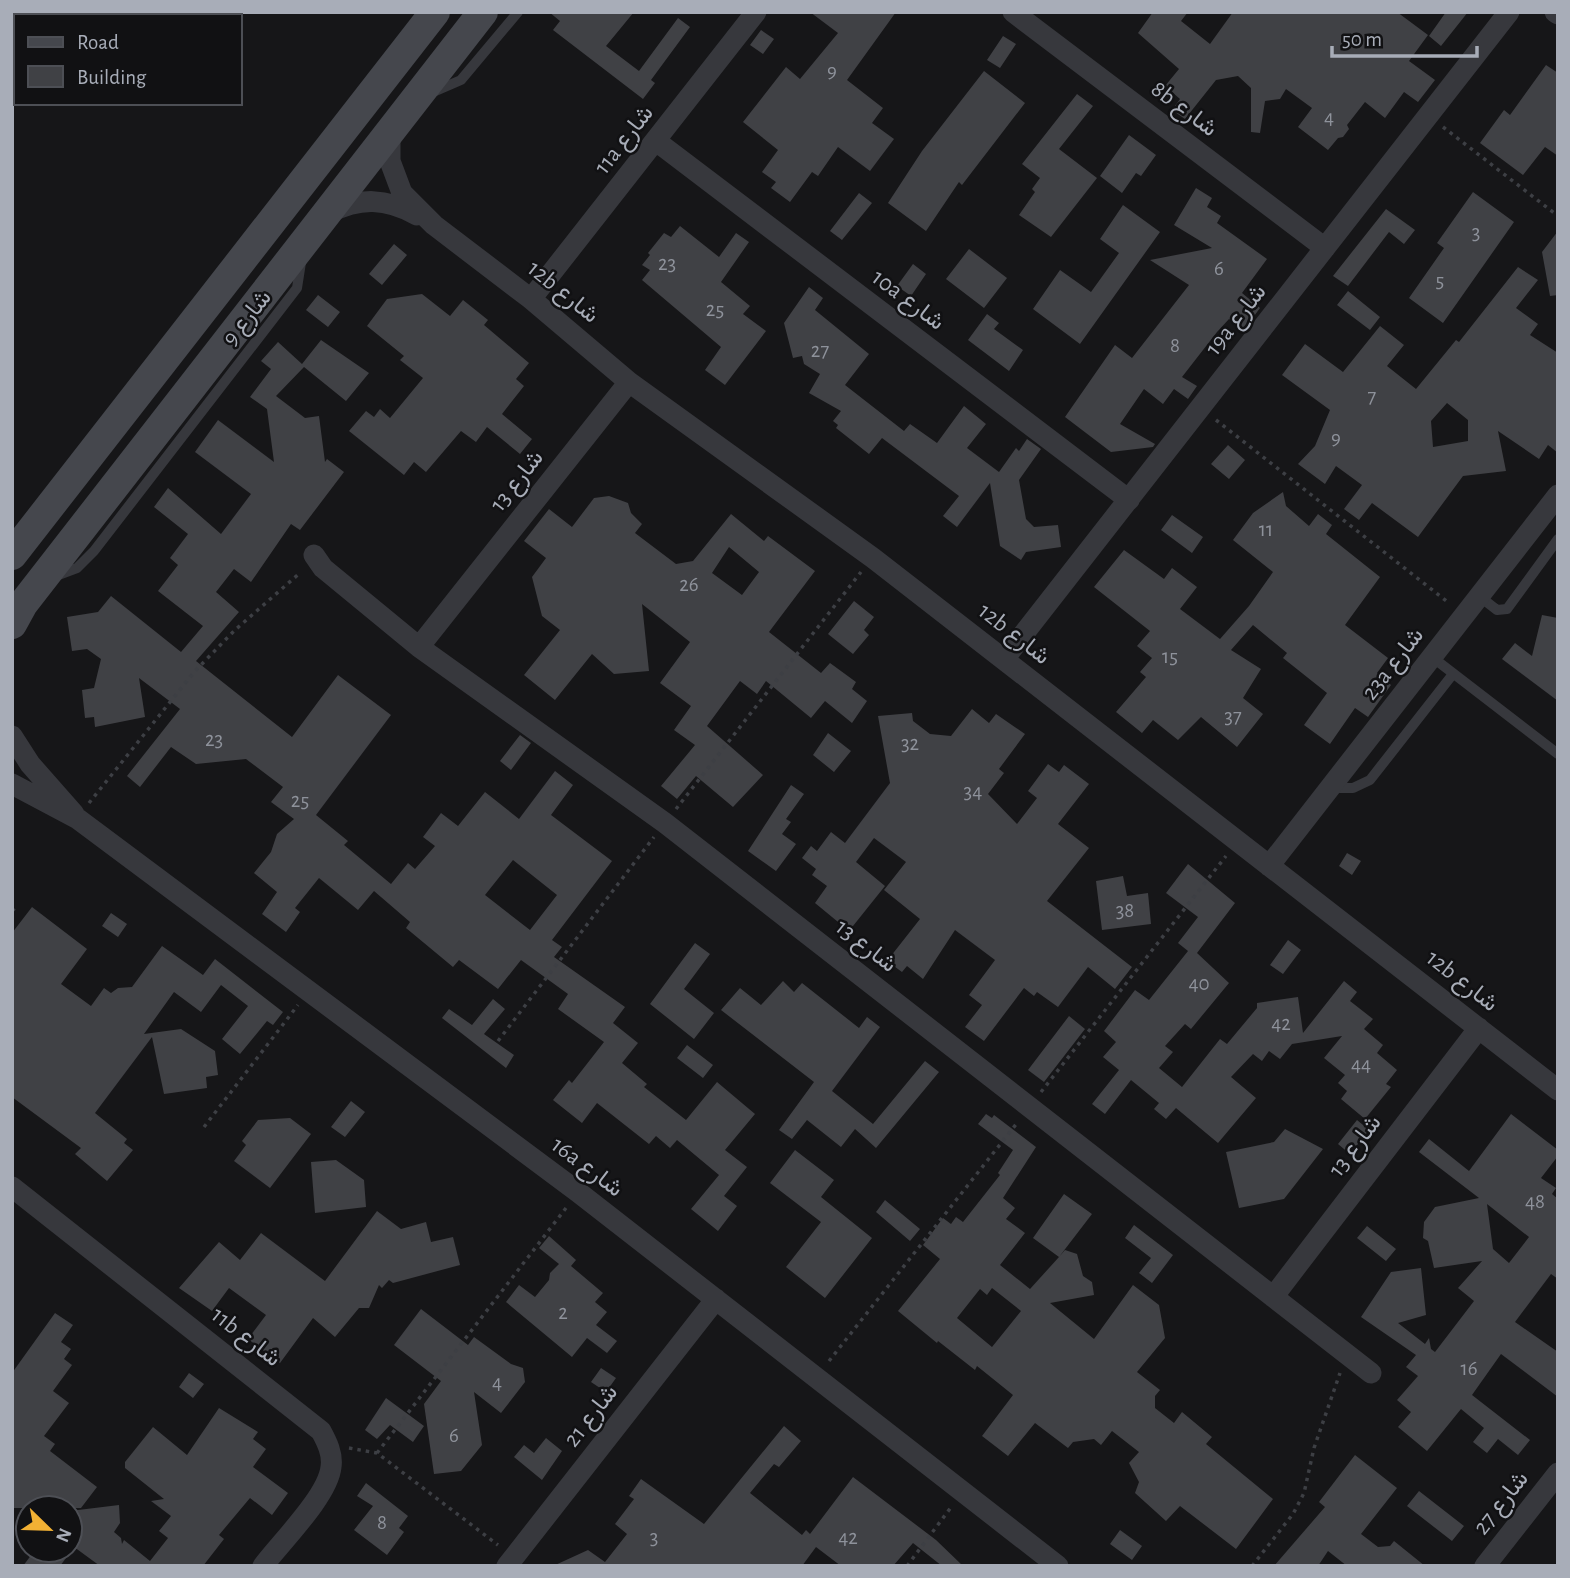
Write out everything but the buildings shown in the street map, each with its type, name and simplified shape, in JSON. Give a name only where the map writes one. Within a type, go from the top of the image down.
[{"type":"street","name":"شارع 9","points":[[12,555],[435,12]]},
{"type":"street","name":"شارع 9","points":[[12,624],[23,604],[483,12]]},
{"type":"street","name":"11a شارع","points":[[531,299],[756,12]]},
{"type":"street","name":"8b شارع","points":[[1013,12],[1325,248]]},
{"type":"street","name":"19a شارع","points":[[1004,659],[1509,12]]},
{"type":"street","name":"12b شارع","points":[[390,132],[390,161],[402,193],[434,225],[531,299],[629,382],[873,558],[1558,1090]]},
{"type":"street","name":"10a شارع","points":[[656,141],[1129,500]]},
{"type":"street","name":"12b شارع","points":[[323,216],[345,205],[381,200],[401,207],[434,225]]},
{"type":"street","name":"شارع 13","points":[[419,647],[629,382]]},
{"type":"street","name":"23a شارع","points":[[1269,866],[1558,495]]},
{"type":"street","name":"شارع 13","points":[[318,561],[419,647],[665,823],[1371,1373]]},
{"type":"street","name":"16a شارع","points":[[12,736],[30,764],[78,819]]},
{"type":"street","name":"16a شارع","points":[[12,784],[78,819],[578,1192],[1058,1566]]},
{"type":"street","name":"شارع 13","points":[[1273,1297],[1479,1028]]},
{"type":"street","name":"11b شارع","points":[[12,1187],[307,1419],[321,1431],[330,1448]]},
{"type":"street","name":"شارع 21","points":[[510,1562],[716,1299]]},
{"type":"street","points":[[262,1566],[326,1485],[331,1467],[330,1448]]},
{"type":"street","name":"شارع 27","points":[[1485,1566],[1558,1473]]},
{"type":"lane","points":[[415,99],[461,80],[518,12]]},
{"type":"lane","points":[[1479,596],[1497,610],[1507,609],[1558,539]]},
{"type":"lane","points":[[1432,657],[1558,754]]},
{"type":"lane","points":[[1329,788],[1353,788],[1370,780],[1453,674]]},
{"type":"path","points":[[1428,116],[1558,216]]},
{"type":"path","points":[[1200,408],[1464,615]]},
{"type":"path","points":[[498,1041],[873,558]]},
{"type":"path","points":[[78,819],[195,671],[235,630],[295,576],[318,561]]},
{"type":"path","points":[[205,1127],[308,992]]},
{"type":"path","points":[[377,1453],[578,1192]]},
{"type":"path","points":[[1252,1566],[1293,1514],[1304,1493],[1327,1405],[1347,1354]]},
{"type":"path","points":[[330,1448],[364,1448],[377,1453],[510,1562]]},
{"type":"path","points":[[907,1566],[963,1492]]}]
